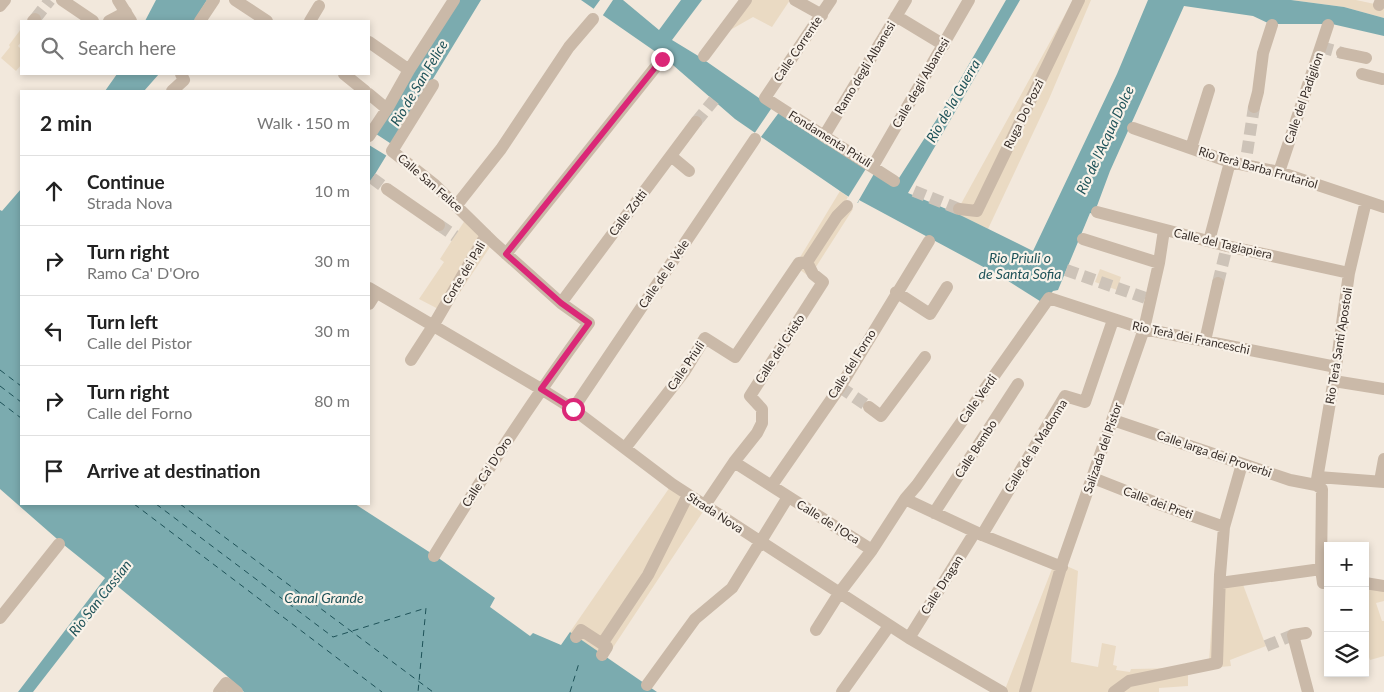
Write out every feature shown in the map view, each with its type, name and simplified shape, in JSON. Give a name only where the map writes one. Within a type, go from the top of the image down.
[{"type":"street","points":[[0,6],[5,0]]},
{"type":"street","points":[[62,0],[85,19]]},
{"type":"street","points":[[113,20],[128,16],[118,0]]},
{"type":"street","points":[[201,20],[214,0]]},
{"type":"street","points":[[235,0],[265,20]]},
{"type":"street","points":[[370,135],[388,110],[409,70],[454,0]]},
{"type":"street","points":[[704,56],[746,0]]},
{"type":"street","points":[[795,0],[822,15]]},
{"type":"street","name":"Calle Corrente","points":[[765,98],[831,0]]},
{"type":"street","name":"Ramo degli Albanesi","points":[[824,136],[906,0]]},
{"type":"street","name":"Calle degli Albanesi","points":[[873,166],[969,0]]},
{"type":"street","name":"Ruga Do Pozzi","points":[[959,209],[977,211],[1079,0]]},
{"type":"street","points":[[311,20],[319,6]]},
{"type":"street","points":[[896,16],[944,45]]},
{"type":"street","points":[[456,206],[501,149],[569,47],[593,20]]},
{"type":"street","points":[[1254,107],[1263,53],[1272,25]]},
{"type":"street","name":"Calle del Padiglion","points":[[1279,172],[1328,25]]},
{"type":"street","points":[[370,43],[409,70]]},
{"type":"street","points":[[1342,53],[1366,58]]},
{"type":"street","points":[[506,254],[662,59]]},
{"type":"street","points":[[1362,74],[1382,80]]},
{"type":"street","points":[[345,75],[364,90]]},
{"type":"street","name":"Calle San Felice","points":[[434,85],[392,150],[436,185],[467,216]]},
{"type":"street","points":[[1191,148],[1209,90]]},
{"type":"street","points":[[370,95],[388,110]]},
{"type":"street","name":"Fondamenta Priuli","points":[[765,98],[894,181]]},
{"type":"street","name":"Calle Zotti","points":[[561,303],[696,122]]},
{"type":"street","name":"Rio Terà Barba Frutariol","points":[[1133,128],[1230,162],[1246,159],[1366,201],[1383,203]]},
{"type":"street","name":"Calle de le Vele","points":[[573,409],[755,139]]},
{"type":"street","points":[[671,156],[689,170]]},
{"type":"street","points":[[1209,241],[1230,162]]},
{"type":"street","points":[[387,189],[439,225]]},
{"type":"street","name":"Rio Terà Santi Apostoli","points":[[1320,569],[1318,484],[1350,273],[1366,201]]},
{"type":"street","points":[[808,262],[837,216],[848,206]]},
{"type":"street","name":"Calle del Tagiapiera","points":[[1097,212],[1209,241],[1350,273]]},
{"type":"street","name":"Corte dei Pali","points":[[433,326],[441,310],[490,239],[467,216]]},
{"type":"street","name":"Salizada del Pistor","points":[[1025,692],[1062,567],[1144,330],[1159,263],[1164,230]]},
{"type":"street","points":[[490,239],[561,303]]},
{"type":"street","name":"Calle del Forno","points":[[772,485],[840,387],[929,240]]},
{"type":"street","points":[[1083,240],[1159,263]]},
{"type":"street","name":"Calle Priuli","points":[[625,448],[684,372],[705,338],[735,357],[799,263],[808,262]]},
{"type":"street","name":"Calle del Cristo","points":[[734,462],[758,433],[762,423],[762,409],[750,396],[823,282],[813,274],[808,262]]},
{"type":"street","points":[[1205,341],[1218,283]]},
{"type":"street","points":[[896,292],[930,314],[947,287]]},
{"type":"street","name":"Strada Nova","points":[[372,290],[573,409],[688,495],[840,592],[908,638],[1002,692]]},
{"type":"street","name":"Rio Terà dei Franceschi","points":[[1049,298],[1144,330],[1336,367]]},
{"type":"street","name":"Calle Verdi","points":[[905,499],[917,485],[1049,298]]},
{"type":"street","name":"Calle Ca' D'Oro","points":[[434,556],[484,474],[541,389],[589,323],[561,303]]},
{"type":"street","name":"Calle de la Madonna","points":[[979,534],[1065,396],[1085,402],[1113,320]]},
{"type":"street","points":[[411,360],[433,326]]},
{"type":"street","points":[[869,407],[881,416],[925,357]]},
{"type":"street","points":[[1334,381],[1384,389]]},
{"type":"street","name":"Calle Bembo","points":[[934,513],[1018,384]]},
{"type":"street","name":"Calle larga dei Proverbi","points":[[1113,420],[1290,480],[1318,484],[1382,482]]},
{"type":"street","points":[[1382,482],[1384,459]]},
{"type":"street","points":[[705,506],[734,462]]},
{"type":"street","name":"Calle de l'Oca","points":[[734,462],[872,550],[905,499]]},
{"type":"street","points":[[1114,692],[1130,681],[1217,663],[1224,527],[1242,464]]},
{"type":"street","name":"Calle dei Preti","points":[[1092,478],[1224,527]]},
{"type":"street","points":[[576,637],[581,630],[596,646],[648,576],[688,495]]},
{"type":"street","points":[[647,685],[695,619],[732,588],[788,496]]},
{"type":"street","points":[[905,499],[979,534],[1062,567]]},
{"type":"street","name":"Calle Dragan","points":[[908,638],[979,534]]},
{"type":"street","points":[[0,618],[59,544]]},
{"type":"street","points":[[816,630],[840,592],[872,550]]},
{"type":"street","points":[[1220,583],[1320,569],[1324,583]]},
{"type":"street","points":[[1369,584],[1384,586]]},
{"type":"street","points":[[842,692],[889,626]]},
{"type":"street","points":[[1306,633],[1293,635],[1311,689]]},
{"type":"street","points":[[223,688],[236,692]]},
{"type":"shaded area","points":[[743,0],[790,0],[772,27],[753,17],[725,33]]},
{"type":"shaded area","points":[[1073,0],[1091,0],[1049,99],[988,229],[956,213]]},
{"type":"shaded area","points":[[1291,0],[1356,0],[1384,6],[1384,18],[1344,7]]},
{"type":"shaded area","points":[[20,30],[20,43],[18,46],[20,48],[20,66],[16,71],[1,58],[10,47],[9,45]]},
{"type":"shaded area","points":[[840,191],[848,197],[844,204],[853,209],[814,270],[811,278],[799,269],[799,259]]},
{"type":"shaded area","points":[[469,214],[492,244],[446,313],[419,299],[444,262],[440,259]]},
{"type":"shaded area","points":[[1100,269],[1121,277],[1117,290],[1095,282]]},
{"type":"shaded area","points":[[672,484],[706,507],[606,658],[570,632]]},
{"type":"shaded area","points":[[1055,561],[1078,571],[1071,662],[1098,667],[1102,643],[1116,646],[1113,665],[1117,666],[1116,670],[1130,672],[1131,669],[1184,668],[1209,662],[1215,573],[1242,582],[1266,646],[1230,660],[1231,666],[1188,670],[1188,686],[1159,688],[1159,692],[1004,692]]},
{"type":"shaded area","points":[[1369,580],[1384,581],[1384,601],[1376,603],[1382,621],[1384,621],[1384,656],[1370,660]]},
{"type":"water","points":[[156,0],[207,0],[195,20],[146,20]]},
{"type":"water","name":"Rio de San Felice","points":[[458,0],[481,0],[370,182],[370,141]]},
{"type":"water","points":[[581,0],[623,0],[659,30],[681,0],[702,0],[672,40],[700,57],[825,144],[899,178],[942,111],[1006,0],[1020,0],[908,193],[956,213],[1033,251],[1117,74],[1148,0],[1291,0],[1344,7],[1384,18],[1384,36],[1332,24],[1270,24],[1253,16],[1184,6],[1110,171],[1094,214],[1090,213],[1058,290],[1053,291],[1043,303],[1002,277],[859,200],[858,203],[735,119],[666,59]]},
{"type":"water","points":[[116,75],[158,75],[145,90],[106,90]]},
{"type":"water","name":"Canal Grande","points":[[20,190],[20,505],[357,505],[437,557],[495,598],[490,607],[530,636],[533,633],[561,645],[570,632],[657,692],[244,692],[116,585],[33,692],[18,692],[105,578],[0,489],[0,210],[2,211]]},
{"type":"pier","points":[[600,0],[613,0],[601,18],[592,11]]},
{"type":"pier","points":[[773,106],[780,111],[758,141],[752,137]]},
{"type":"pier","points":[[373,132],[393,145],[387,156],[370,146],[370,136]]},
{"type":"pier","points":[[867,167],[875,172],[856,205],[847,199]]},
{"type":"ferry route","points":[[0,370],[20,385]]},
{"type":"ferry route","points":[[0,386],[20,401]]},
{"type":"ferry route","points":[[0,402],[20,417]]},
{"type":"ferry route","points":[[135,505],[382,692]]},
{"type":"ferry route","points":[[157,505],[333,637],[426,608],[418,692]]},
{"type":"ferry route","points":[[181,505],[433,692]]},
{"type":"ferry route","points":[[570,692],[579,663]]},
{"type":"tunnel","points":[[35,19],[50,0]]},
{"type":"tunnel","points":[[1321,47],[1342,53]]},
{"type":"tunnel","points":[[696,122],[714,100]]},
{"type":"tunnel","points":[[1247,153],[1254,107]]},
{"type":"tunnel","points":[[372,178],[387,189]]},
{"type":"tunnel","points":[[914,191],[959,209]]},
{"type":"tunnel","points":[[439,225],[455,236]]},
{"type":"tunnel","points":[[1218,283],[1227,246]]},
{"type":"tunnel","points":[[1066,270],[1151,300]]},
{"type":"tunnel","points":[[840,387],[869,407]]},
{"type":"tunnel","points":[[1266,646],[1293,635]]},
{"type":"route","points":[[573,409],[541,389],[589,323],[561,303],[506,254],[662,59]]},
{"type":"water label","name":"Rio de la Guerra","points":[[953,101]]},
{"type":"water label","name":"Rio de l'Acqua Dolce","points":[[1105,140]]},
{"type":"water label","name":"Rio Priuli o de Santa Sofia","points":[[1020,266]]},
{"type":"water label","name":"Rio San Cassian","points":[[100,598]]}]
